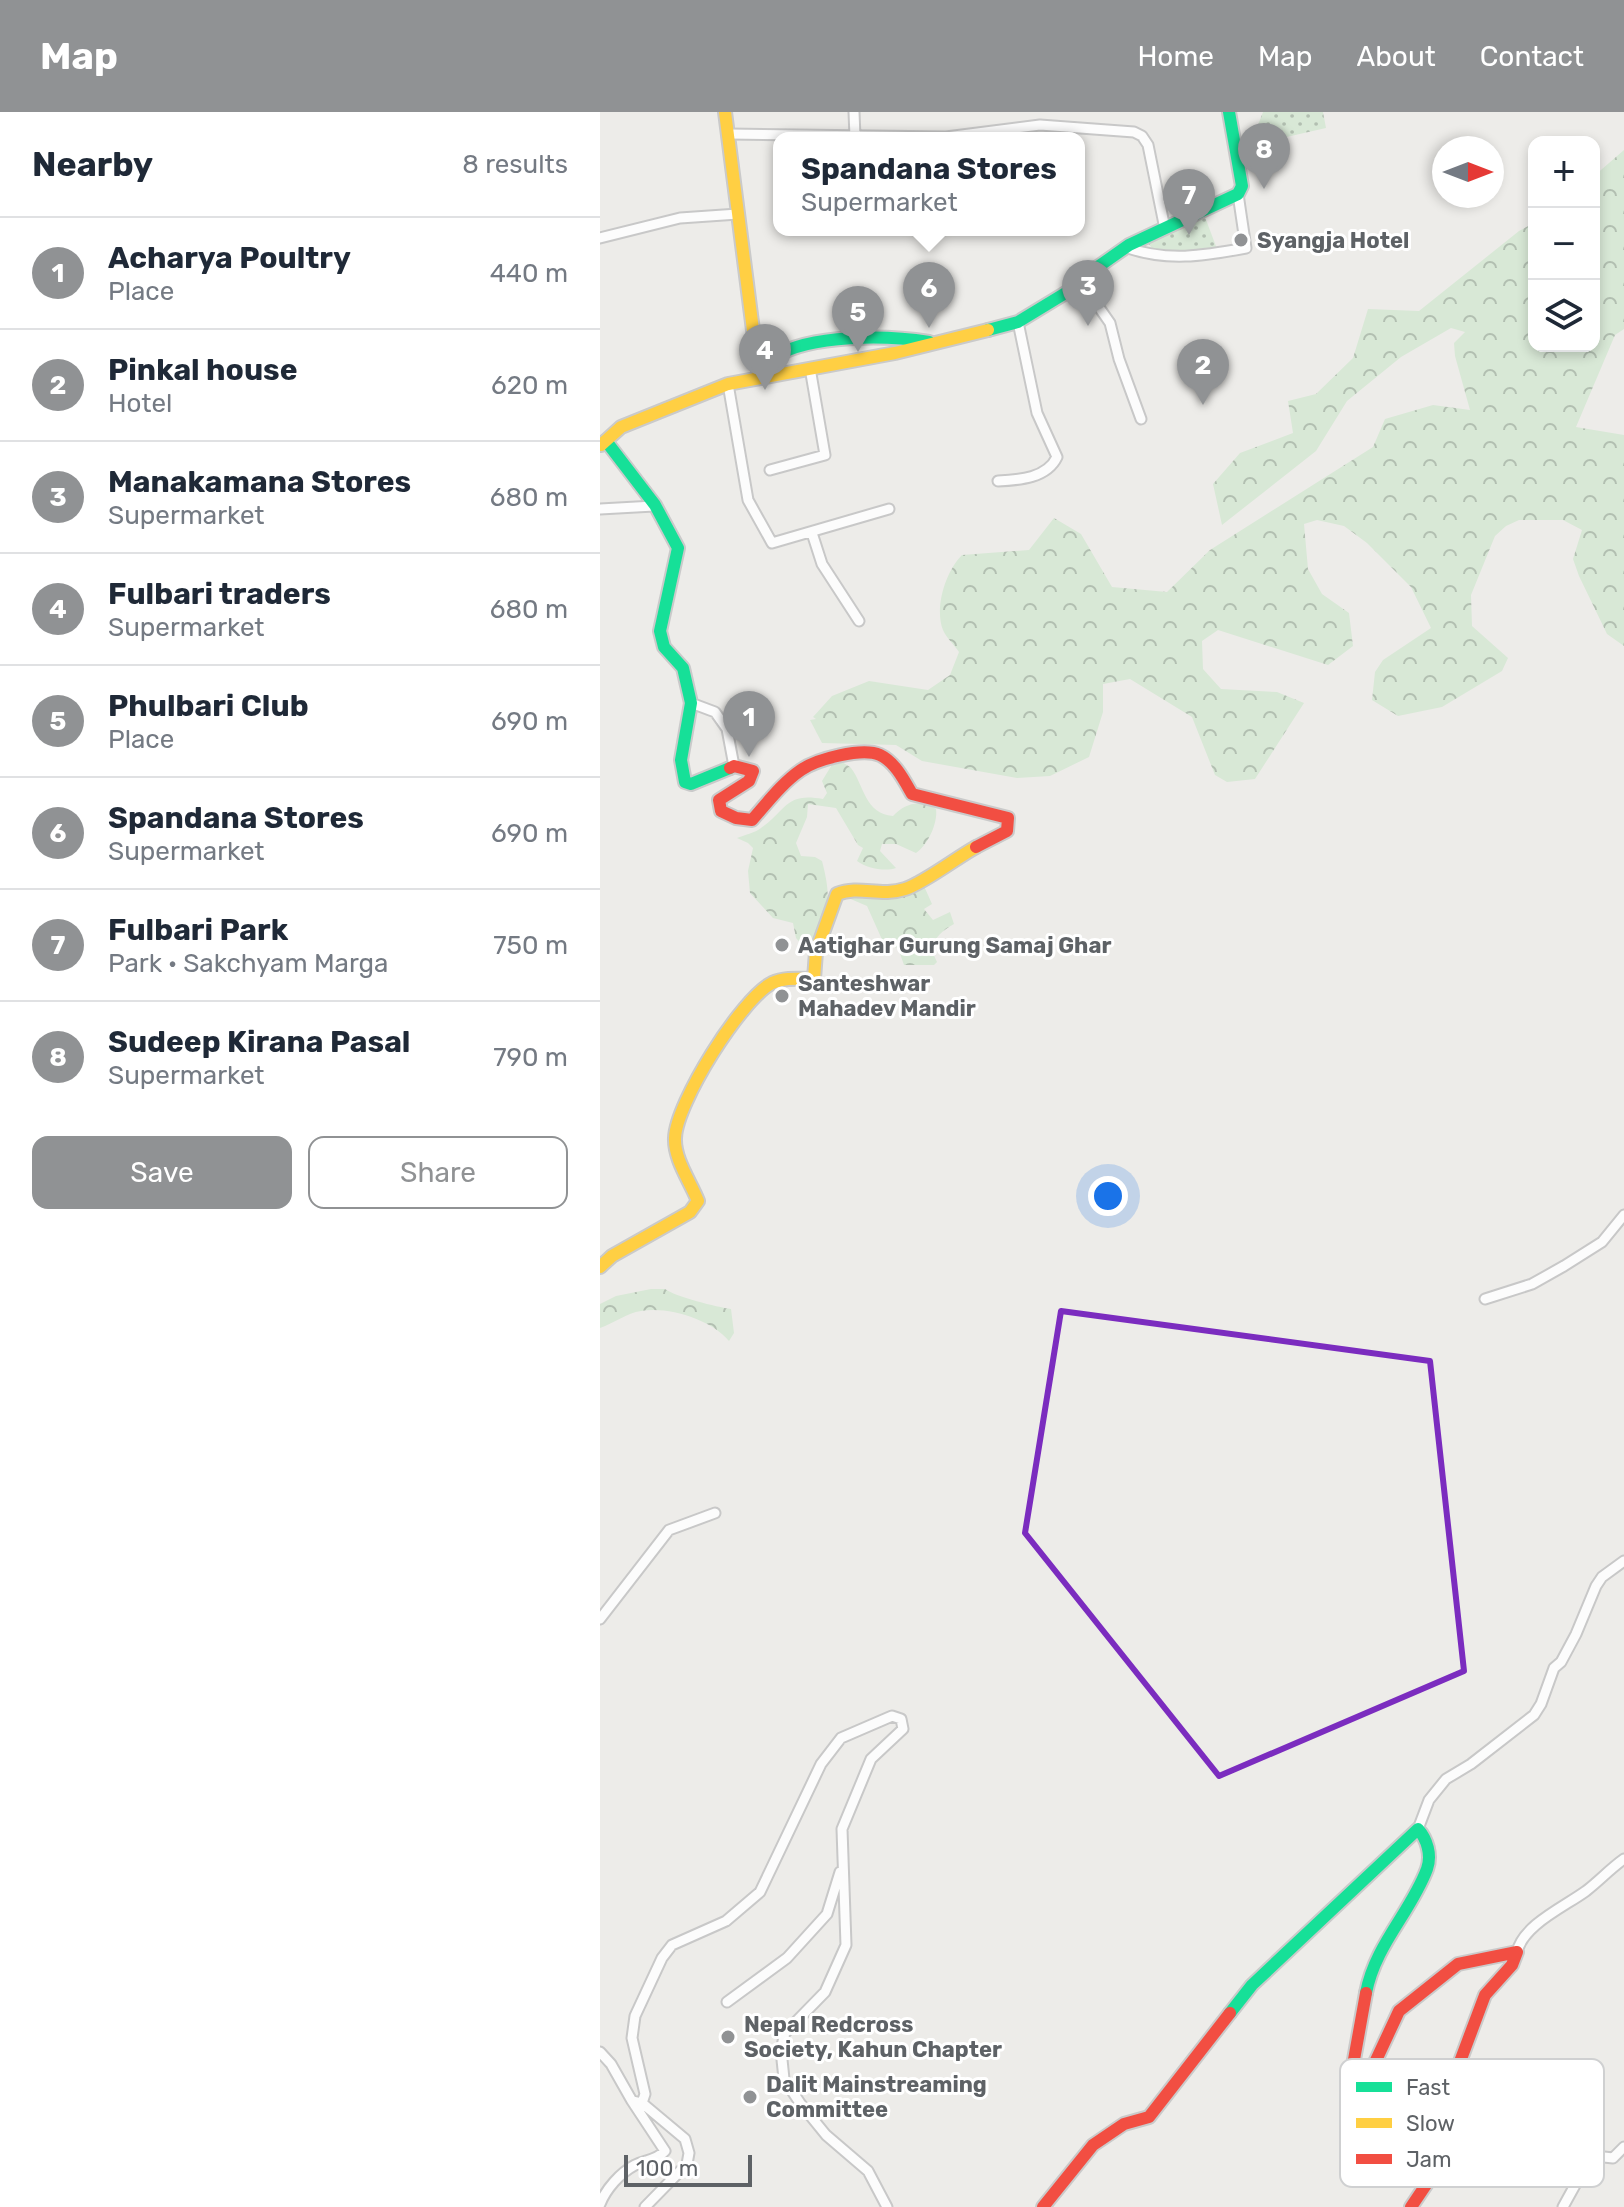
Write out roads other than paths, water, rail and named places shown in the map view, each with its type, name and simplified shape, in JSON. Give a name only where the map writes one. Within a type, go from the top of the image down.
[{"type":"street","points":[[725,112],[759,377]]},
{"type":"street","points":[[854,112],[855,132]]},
{"type":"street","points":[[1125,247],[1149,256],[1203,256],[1246,248],[1238,194],[1242,186],[1229,112]]},
{"type":"street","points":[[985,132],[1040,125],[1134,132],[1142,136],[1148,145],[1165,229]]},
{"type":"street","points":[[729,134],[773,135]]},
{"type":"street","points":[[600,1267],[612,1256],[690,1212],[698,1201],[678,1153],[675,1137],[679,1118],[743,1008],[778,980],[814,979],[816,952],[837,894],[851,888],[876,893],[906,889],[1007,831],[1008,818],[912,794],[892,764],[877,753],[816,761],[801,770],[752,820],[736,818],[721,811],[719,800],[749,781],[753,771],[734,766],[691,784],[685,782],[681,760],[691,703],[683,668],[664,647],[660,631],[678,548],[674,536],[654,506],[603,443],[621,427],[728,384],[895,353],[1018,322],[1082,283],[1087,274],[1125,247],[1238,194]]},
{"type":"street","points":[[600,238],[680,218],[738,214]]},
{"type":"street","points":[[1082,283],[1110,323],[1119,359],[1141,419]]},
{"type":"street","points":[[998,481],[1037,476],[1052,467],[1057,457],[1037,413],[1018,322]]},
{"type":"street","points":[[759,377],[771,358],[809,343],[912,338],[932,342]]},
{"type":"street","points":[[770,470],[825,455],[810,368]]},
{"type":"street","points":[[728,384],[748,500],[772,543],[889,509]]},
{"type":"street","points":[[600,509],[654,506]]},
{"type":"street","points":[[812,533],[822,564],[859,621]]},
{"type":"street","points":[[691,703],[715,712],[727,729],[734,766]]},
{"type":"street","points":[[1485,1299],[1532,1284],[1564,1266],[1602,1242],[1624,1215]]},
{"type":"street","points":[[600,1619],[669,1530],[715,1513]]},
{"type":"street","points":[[1043,2207],[1093,2145],[1124,2124],[1149,2117],[1252,1985],[1418,1829],[1429,1800],[1446,1779],[1471,1764],[1534,1715],[1554,1668],[1572,1642],[1596,1586],[1602,1577],[1624,1561]]},
{"type":"street","points":[[637,2102],[645,2094],[632,2038],[635,2016],[662,1958],[672,1945],[726,1921],[760,1892],[821,1764],[841,1738],[892,1716],[901,1719],[903,1729],[871,1759],[842,1829],[846,1945],[825,1992],[785,2033],[781,2050],[784,2079],[826,2135],[868,2171],[887,2207]]},
{"type":"street","points":[[1354,2059],[1370,1972],[1428,1867],[1427,1839],[1418,1829]]},
{"type":"street","points":[[1461,2059],[1485,1995],[1512,1965],[1519,1942],[1559,1907],[1584,1892],[1624,1859]]},
{"type":"street","points":[[727,2002],[787,1958],[827,1914],[841,1868]]},
{"type":"street","points":[[1377,2059],[1399,2011],[1458,1964],[1517,1952]]},
{"type":"street","points":[[600,2052],[637,2102],[665,2151],[633,2166],[605,2192],[600,2204]]},
{"type":"street","points":[[637,2102],[685,2139],[689,2153],[687,2164],[645,2207]]},
{"type":"street","points":[[1604,2157],[1613,2158],[1624,2147]]},
{"type":"street","points":[[1411,2207],[1424,2187]]},
{"type":"street","points":[[1563,2207],[1574,2187]]},
{"type":"place","name":"Sudeep Kirana Pasal","points":[[1264,189]]},
{"type":"place","name":"Fulbari Park","points":[[1189,235]]},
{"type":"place","name":"Syangja Hotel","points":[[1241,240]]},
{"type":"place","name":"Manakamana Stores","points":[[1088,326]]},
{"type":"place","name":"Spandana Stores","points":[[929,328]]},
{"type":"place","name":"Phulbari Club","points":[[858,352]]},
{"type":"place","name":"Fulbari traders","points":[[765,390]]},
{"type":"place","name":"Pinkal house","points":[[1203,405]]},
{"type":"place","name":"Acharya Poultry","points":[[749,757]]},
{"type":"place","name":"Aatighar Gurung Samaj Ghar","points":[[782,945]]},
{"type":"place","name":"Santeshwar Mahadev Mandir","points":[[782,996]]},
{"type":"place","name":"Nepal Redcross Society, Kahun Chapter","points":[[728,2037]]},
{"type":"place","name":"Dalit Mainstreaming Committee","points":[[750,2097]]}]
